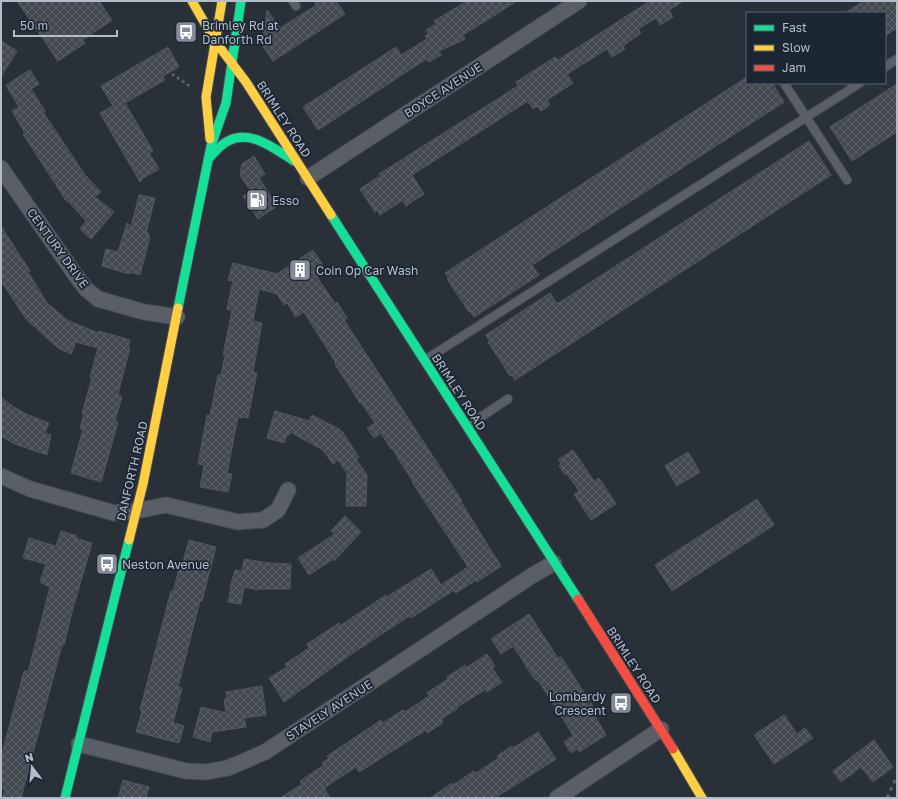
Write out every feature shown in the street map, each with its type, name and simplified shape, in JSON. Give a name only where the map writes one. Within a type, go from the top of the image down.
[{"type":"main road","name":"BRIMLEY ROAD","points":[[192,1],[215,41],[246,82],[661,729],[702,798]]},
{"type":"main road","name":"DANFORTH ROAD","points":[[211,146],[206,97],[222,1]]},
{"type":"main road","name":"DANFORTH ROAD","points":[[65,798],[143,484],[211,146],[226,103],[241,1]]},
{"type":"main road","points":[[209,158],[229,140],[242,136],[256,139],[299,164]]},
{"type":"street","name":"BOYCE AVENUE","points":[[308,178],[579,1]]},
{"type":"street","name":"CENTURY DRIVE","points":[[1,168],[86,289],[98,299],[144,312],[177,317]]},
{"type":"street","points":[[1,476],[30,490],[114,513],[136,512],[166,505],[238,522],[263,520],[278,510],[288,490]]},
{"type":"street","name":"STAVELY AVENUE","points":[[79,744],[186,771],[206,772],[228,768],[265,752],[533,575],[554,563]]},
{"type":"street","points":[[557,798],[661,729]]},
{"type":"lane","points":[[886,66],[897,59]]},
{"type":"lane","points":[[785,84],[847,180]]},
{"type":"lane","points":[[425,361],[858,84]]},
{"type":"lane","points":[[467,426],[508,398]]},
{"type":"building","points":[[17,1],[99,1],[112,20],[83,40],[85,43],[58,61]]},
{"type":"building","points":[[316,1],[336,1],[345,14],[273,61],[262,45],[267,10],[280,28],[315,6]]},
{"type":"building","points":[[467,1],[517,1],[463,35],[465,39],[439,51],[441,55],[429,62],[427,59],[420,63],[318,130],[303,107],[396,47],[401,55],[427,39],[425,36],[429,34],[426,30],[436,24],[434,21]]},
{"type":"building","points":[[650,1],[683,1],[669,10],[673,17],[660,25],[656,18],[638,29],[641,33],[623,46],[625,49],[612,57],[607,49],[567,74],[573,83],[547,100],[550,105],[541,111],[538,106],[533,109],[528,101],[412,175],[424,194],[406,206],[403,200],[380,215],[377,210],[375,212],[360,189],[380,176],[379,174],[518,86],[516,82],[555,57],[558,60]]},
{"type":"building","points":[[864,1],[897,1],[897,28],[886,35],[886,12],[847,12]]},
{"type":"building","points":[[1,41],[17,51],[1,77]]},
{"type":"building","points":[[168,47],[179,67],[163,76],[165,80],[125,103],[153,151],[149,153],[159,169],[143,178],[140,182],[100,113],[113,106],[101,86]]},
{"type":"building","points":[[30,70],[39,84],[31,89],[45,111],[43,112],[85,175],[101,192],[95,197],[114,212],[91,239],[80,229],[86,221],[68,201],[67,202],[23,134],[25,133],[12,111],[19,107],[6,85]]},
{"type":"building","points":[[746,78],[746,84],[773,84],[784,102],[532,265],[539,275],[474,317],[447,279],[449,278],[445,273]]},
{"type":"building","points":[[897,84],[897,132],[852,161],[830,127]]},
{"type":"building","points":[[809,141],[831,175],[515,380],[512,375],[510,376],[488,342],[490,342],[486,335],[550,293],[557,304]]},
{"type":"building","points":[[254,156],[265,174],[259,178],[277,206],[258,219],[243,196],[251,192],[240,175],[242,164]]},
{"type":"building","points":[[139,195],[155,198],[146,233],[149,233],[148,236],[150,237],[140,275],[129,272],[129,274],[102,266],[106,249],[118,252],[127,223],[131,227]]},
{"type":"building","points":[[1,226],[30,271],[28,272],[47,303],[67,320],[98,333],[99,331],[130,340],[128,347],[130,348],[118,394],[122,397],[115,420],[118,422],[101,482],[71,473],[83,429],[80,428],[84,414],[82,413],[92,378],[90,377],[98,348],[76,342],[71,354],[58,348],[26,319],[1,281]]},
{"type":"building","points":[[313,250],[323,265],[314,272],[335,304],[337,302],[347,318],[344,320],[462,501],[461,502],[501,566],[477,582],[476,580],[456,593],[454,590],[411,618],[409,616],[350,655],[284,702],[269,678],[287,667],[285,664],[309,648],[307,644],[339,623],[341,625],[386,595],[387,597],[431,569],[441,585],[468,567],[412,482],[392,448],[391,449],[381,433],[374,438],[367,428],[375,423],[335,364],[336,363],[304,312],[296,317],[287,303],[284,305],[277,294],[259,289],[253,321],[262,323],[253,372],[257,373],[248,418],[238,417],[227,473],[232,474],[228,492],[200,487],[204,465],[198,464],[207,415],[210,416],[218,375],[221,375],[225,355],[223,355],[232,311],[227,309],[233,281],[228,280],[233,263],[277,274]]},
{"type":"building","points":[[1,397],[12,406],[28,415],[49,423],[45,433],[51,435],[47,455],[15,444],[1,436]]},
{"type":"building","points":[[275,411],[309,421],[312,415],[341,430],[359,457],[356,459],[367,475],[366,506],[346,506],[347,473],[338,460],[333,464],[323,450],[290,432],[284,443],[267,438]]},
{"type":"building","points":[[573,450],[594,481],[599,478],[616,504],[591,520],[574,494],[579,491],[559,466],[561,464],[558,460]]},
{"type":"building","points":[[688,452],[700,472],[677,486],[665,466]]},
{"type":"building","points":[[757,499],[774,525],[672,591],[655,565]]},
{"type":"building","points":[[345,516],[361,532],[334,561],[333,559],[309,575],[298,558],[335,534],[331,531]]},
{"type":"building","points":[[61,531],[92,543],[64,645],[62,645],[21,798],[3,798],[5,789],[1,788],[1,757],[24,671],[28,672],[50,587],[40,582],[46,564],[23,558],[29,538],[56,546]]},
{"type":"building","points":[[189,540],[216,547],[202,601],[200,601],[178,687],[182,688],[173,723],[184,726],[179,743],[136,732],[142,711],[140,710],[171,591],[173,592],[181,561],[183,562]]},
{"type":"building","points":[[244,559],[269,563],[291,564],[290,589],[258,590],[244,587],[241,604],[228,602],[235,570],[242,571]]},
{"type":"building","points":[[529,614],[558,658],[561,657],[598,714],[595,716],[606,735],[579,752],[577,749],[571,753],[564,742],[573,735],[538,680],[536,681],[513,646],[501,654],[491,639]]},
{"type":"building","points":[[487,654],[495,666],[492,668],[502,682],[487,692],[486,689],[456,708],[457,709],[441,719],[443,723],[427,733],[426,730],[359,772],[356,767],[324,788],[330,798],[280,798],[302,784],[300,781],[324,765],[322,763],[329,758],[327,756],[381,720],[383,723],[403,710],[405,712],[429,696],[427,693],[448,679],[447,677],[465,665],[466,668]]},
{"type":"building","points":[[262,686],[266,715],[244,718],[246,727],[212,732],[210,742],[193,737],[201,707],[226,713],[224,699],[227,699],[226,692]]},
{"type":"building","points":[[784,715],[797,734],[805,728],[813,738],[774,764],[754,735]]},
{"type":"building","points":[[538,732],[556,759],[495,798],[430,798],[452,783],[453,785],[474,771],[476,773],[499,758],[497,756],[512,746],[513,748]]},
{"type":"building","points":[[874,740],[893,767],[873,782],[861,767],[841,782],[833,771]]},
{"type":"building","points":[[123,780],[149,787],[146,798],[118,798]]},
{"type":"railway","points":[[887,798],[897,776]]},
{"type":"traffic: fast","points":[[178,308],[211,146],[226,103],[241,1]]},
{"type":"traffic: fast","points":[[209,158],[228,141],[245,137],[271,146],[294,161]]},
{"type":"traffic: fast","points":[[331,215],[578,599]]},
{"type":"traffic: fast","points":[[65,798],[129,540]]},
{"type":"traffic: slow","points":[[192,1],[215,41],[246,82],[331,215]]},
{"type":"traffic: slow","points":[[210,139],[206,97],[222,1]]},
{"type":"traffic: slow","points":[[129,540],[143,484],[178,308]]},
{"type":"traffic: slow","points":[[673,749],[702,798]]},
{"type":"traffic: jam","points":[[578,599],[673,749]]},
{"type":"place","name":"Brimley Rd at Danforth Rd","points":[[186,32]]},
{"type":"place","name":"Esso","points":[[257,200]]},
{"type":"place","name":"Coin Op Car Wash","points":[[300,270]]},
{"type":"place","name":"Neston Avenue","points":[[107,564]]},
{"type":"place","name":"Lombardy Crescent","points":[[621,703]]}]
